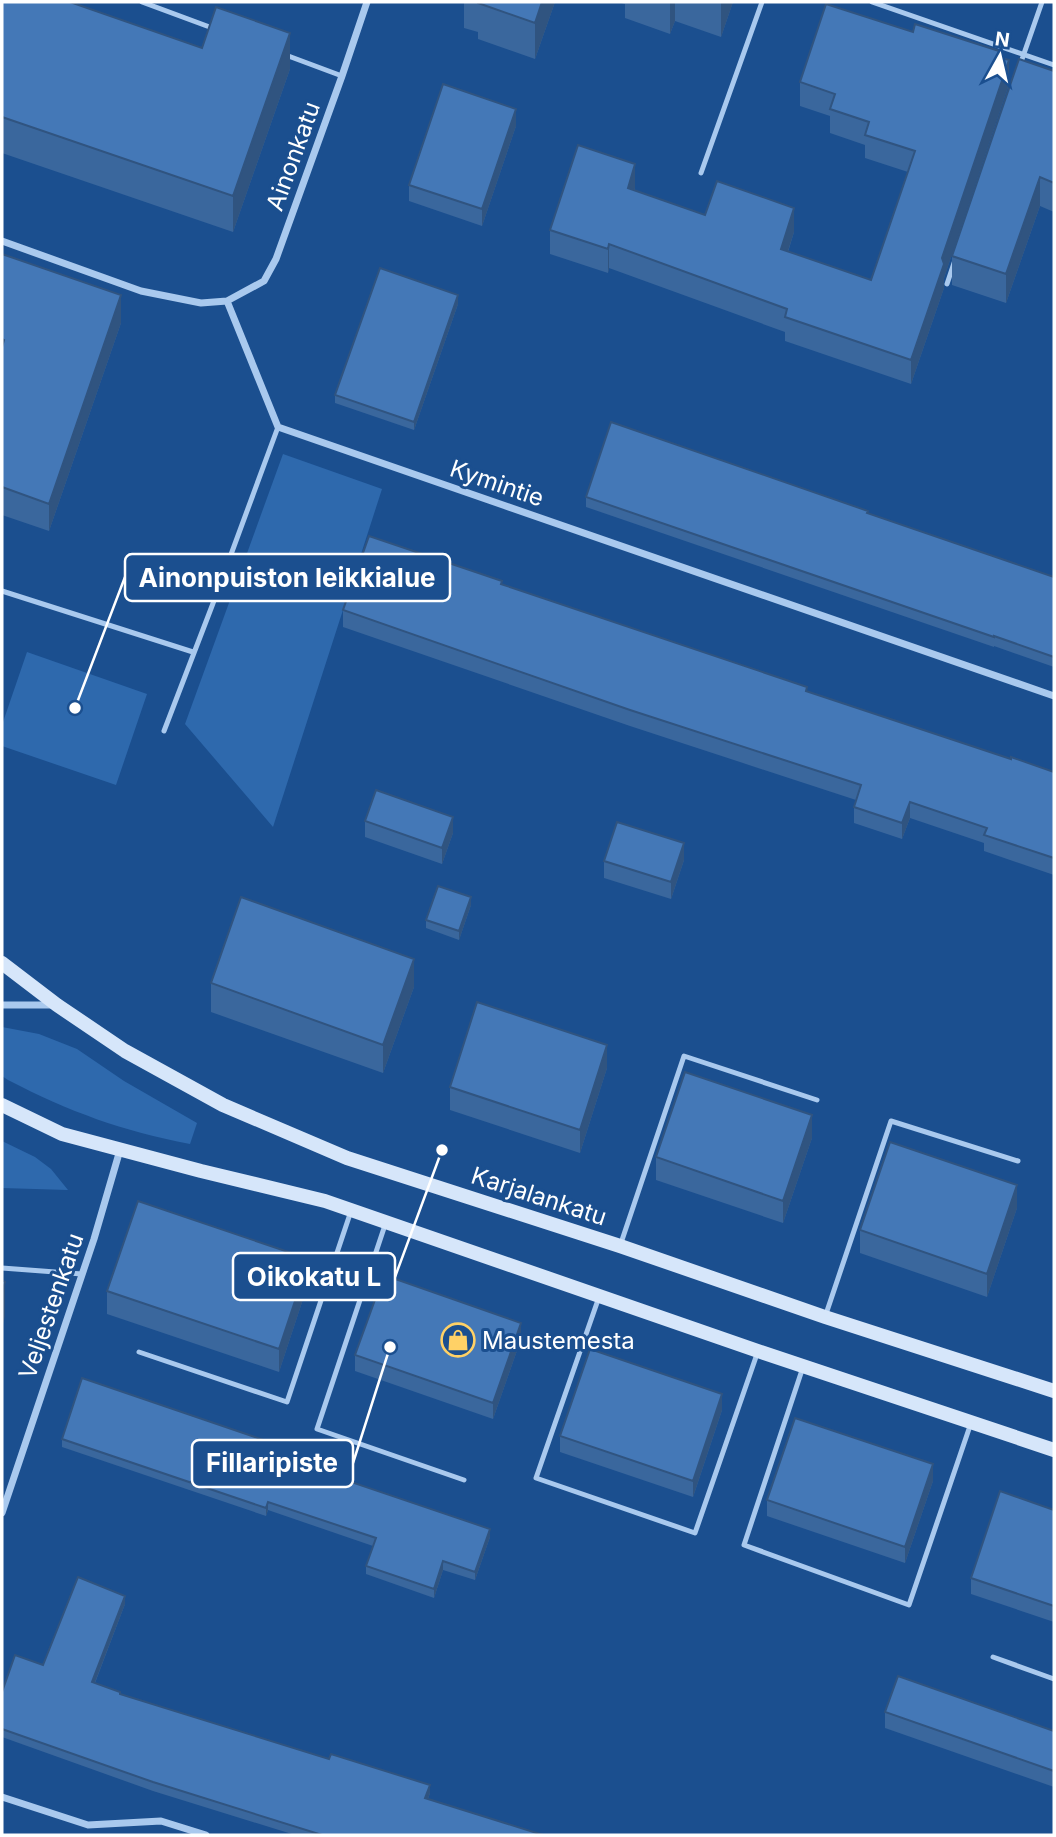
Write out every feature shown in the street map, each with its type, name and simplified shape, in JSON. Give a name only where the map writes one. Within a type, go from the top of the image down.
[{"type":"main road","name":"Karjalankatu","points":[[2,963],[57,1005],[125,1051],[223,1105],[347,1158],[1054,1391]]},
{"type":"main road","points":[[2,1105],[62,1134],[325,1201],[599,1297],[1054,1450]]},
{"type":"street","name":"Ainonkatu","points":[[227,301],[264,281],[276,259],[367,2]]},
{"type":"street","points":[[2,241],[141,291],[201,303],[227,301],[278,427]]},
{"type":"street","name":"Kymintie","points":[[278,427],[1054,696]]},
{"type":"street","points":[[2,1005],[57,1005]]},
{"type":"street","name":"Veljestenkatu","points":[[2,1513],[103,1212],[120,1150]]},
{"type":"street","points":[[2,1797],[88,1825],[161,1821],[206,1835]]},
{"type":"lane","points":[[142,2],[220,30]]},
{"type":"lane","points":[[701,173],[762,2]]},
{"type":"lane","points":[[872,2],[1054,65]]},
{"type":"lane","points":[[1019,67],[1041,2]]},
{"type":"lane","points":[[271,49],[342,76]]},
{"type":"lane","points":[[947,284],[955,258]]},
{"type":"lane","points":[[164,731],[278,427]]},
{"type":"lane","points":[[2,591],[193,652]]},
{"type":"lane","points":[[620,1246],[684,1056],[817,1100]]},
{"type":"lane","points":[[825,1317],[891,1121],[1018,1161]]},
{"type":"lane","points":[[139,1352],[287,1402],[351,1210]]},
{"type":"lane","points":[[386,1222],[317,1429],[464,1480]]},
{"type":"lane","points":[[2,1268],[82,1274]]},
{"type":"lane","points":[[599,1297],[536,1478],[695,1533],[758,1351]]},
{"type":"lane","points":[[803,1366],[744,1545],[909,1605],[971,1423]]},
{"type":"lane","points":[[993,1657],[1054,1679]]},
{"type":"shaded area","points":[[283,454],[382,489],[273,827],[185,724]]},
{"type":"shaded area","points":[[27,652],[147,694],[116,785],[2,746],[2,725]]},
{"type":"shaded area","points":[[2,1027],[39,1034],[77,1049],[124,1081],[197,1123],[190,1144],[97,1119],[8,1080],[2,1076]]},
{"type":"shaded area","points":[[2,1141],[35,1157],[51,1169],[68,1190],[2,1188]]},
{"type":"building","points":[[2,2],[70,2],[202,48],[216,7],[290,33],[233,196],[2,117]]},
{"type":"building","points":[[478,2],[542,2],[535,23]]},
{"type":"building","points":[[826,4],[913,32],[915,24],[999,51],[997,57],[1009,60],[942,258],[944,264],[911,360],[785,317],[787,309],[609,244],[608,249],[550,230],[578,145],[635,164],[628,188],[705,215],[717,181],[794,208],[781,249],[871,280],[915,151],[865,135],[869,122],[830,109],[835,94],[800,82]]},
{"type":"building","points":[[1019,59],[1054,71],[1054,183],[1040,177],[1006,274],[952,256]]},
{"type":"building","points":[[443,84],[516,109],[482,209],[409,185]]},
{"type":"building","points":[[2,254],[121,295],[49,504],[2,487]]},
{"type":"building","points":[[380,268],[458,295],[414,422],[335,395]]},
{"type":"building","points":[[611,422],[1054,577],[1054,657],[586,497]]},
{"type":"building","points":[[369,536],[502,581],[501,584],[807,687],[806,691],[1054,772],[1054,858],[984,835],[987,828],[910,802],[902,823],[854,807],[861,785],[630,710],[343,610]]},
{"type":"building","points":[[376,790],[453,817],[442,848],[365,821]]},
{"type":"building","points":[[617,822],[684,843],[671,882],[604,861]]},
{"type":"building","points":[[438,886],[471,897],[459,931],[426,920]]},
{"type":"building","points":[[241,897],[414,959],[383,1045],[211,983]]},
{"type":"building","points":[[477,1002],[607,1045],[580,1130],[450,1087]]},
{"type":"building","points":[[685,1072],[812,1115],[783,1201],[656,1157]]},
{"type":"building","points":[[890,1142],[1017,1185],[987,1274],[860,1230]]},
{"type":"building","points":[[138,1201],[309,1259],[279,1349],[107,1291]]},
{"type":"building","points":[[384,1275],[521,1323],[493,1403],[355,1355]]},
{"type":"building","points":[[590,1349],[722,1394],[693,1481],[560,1436]]},
{"type":"building","points":[[82,1378],[287,1448],[283,1459],[490,1529],[475,1572],[443,1561],[434,1589],[366,1566],[376,1538],[268,1502],[266,1508],[62,1439]]},
{"type":"building","points":[[795,1418],[933,1464],[905,1547],[767,1500]]},
{"type":"building","points":[[1000,1491],[1054,1510],[1054,1606],[971,1578]]},
{"type":"building","points":[[78,1577],[125,1596],[92,1682],[120,1694],[329,1759],[331,1754],[430,1785],[425,1798],[543,1835],[322,1835],[153,1782],[2,1729],[2,1692],[15,1655],[43,1665]]},
{"type":"building","points":[[898,1676],[1054,1731],[1054,1771],[885,1712]]},
{"type":"place","name":"Ainonpuiston leikkialue","points":[[75,708]]},
{"type":"place","name":"Oikokatu L","points":[[442,1150]]},
{"type":"place","name":"Maustemesta","points":[[458,1340]]},
{"type":"place","name":"Fillaripiste","points":[[390,1347]]}]
